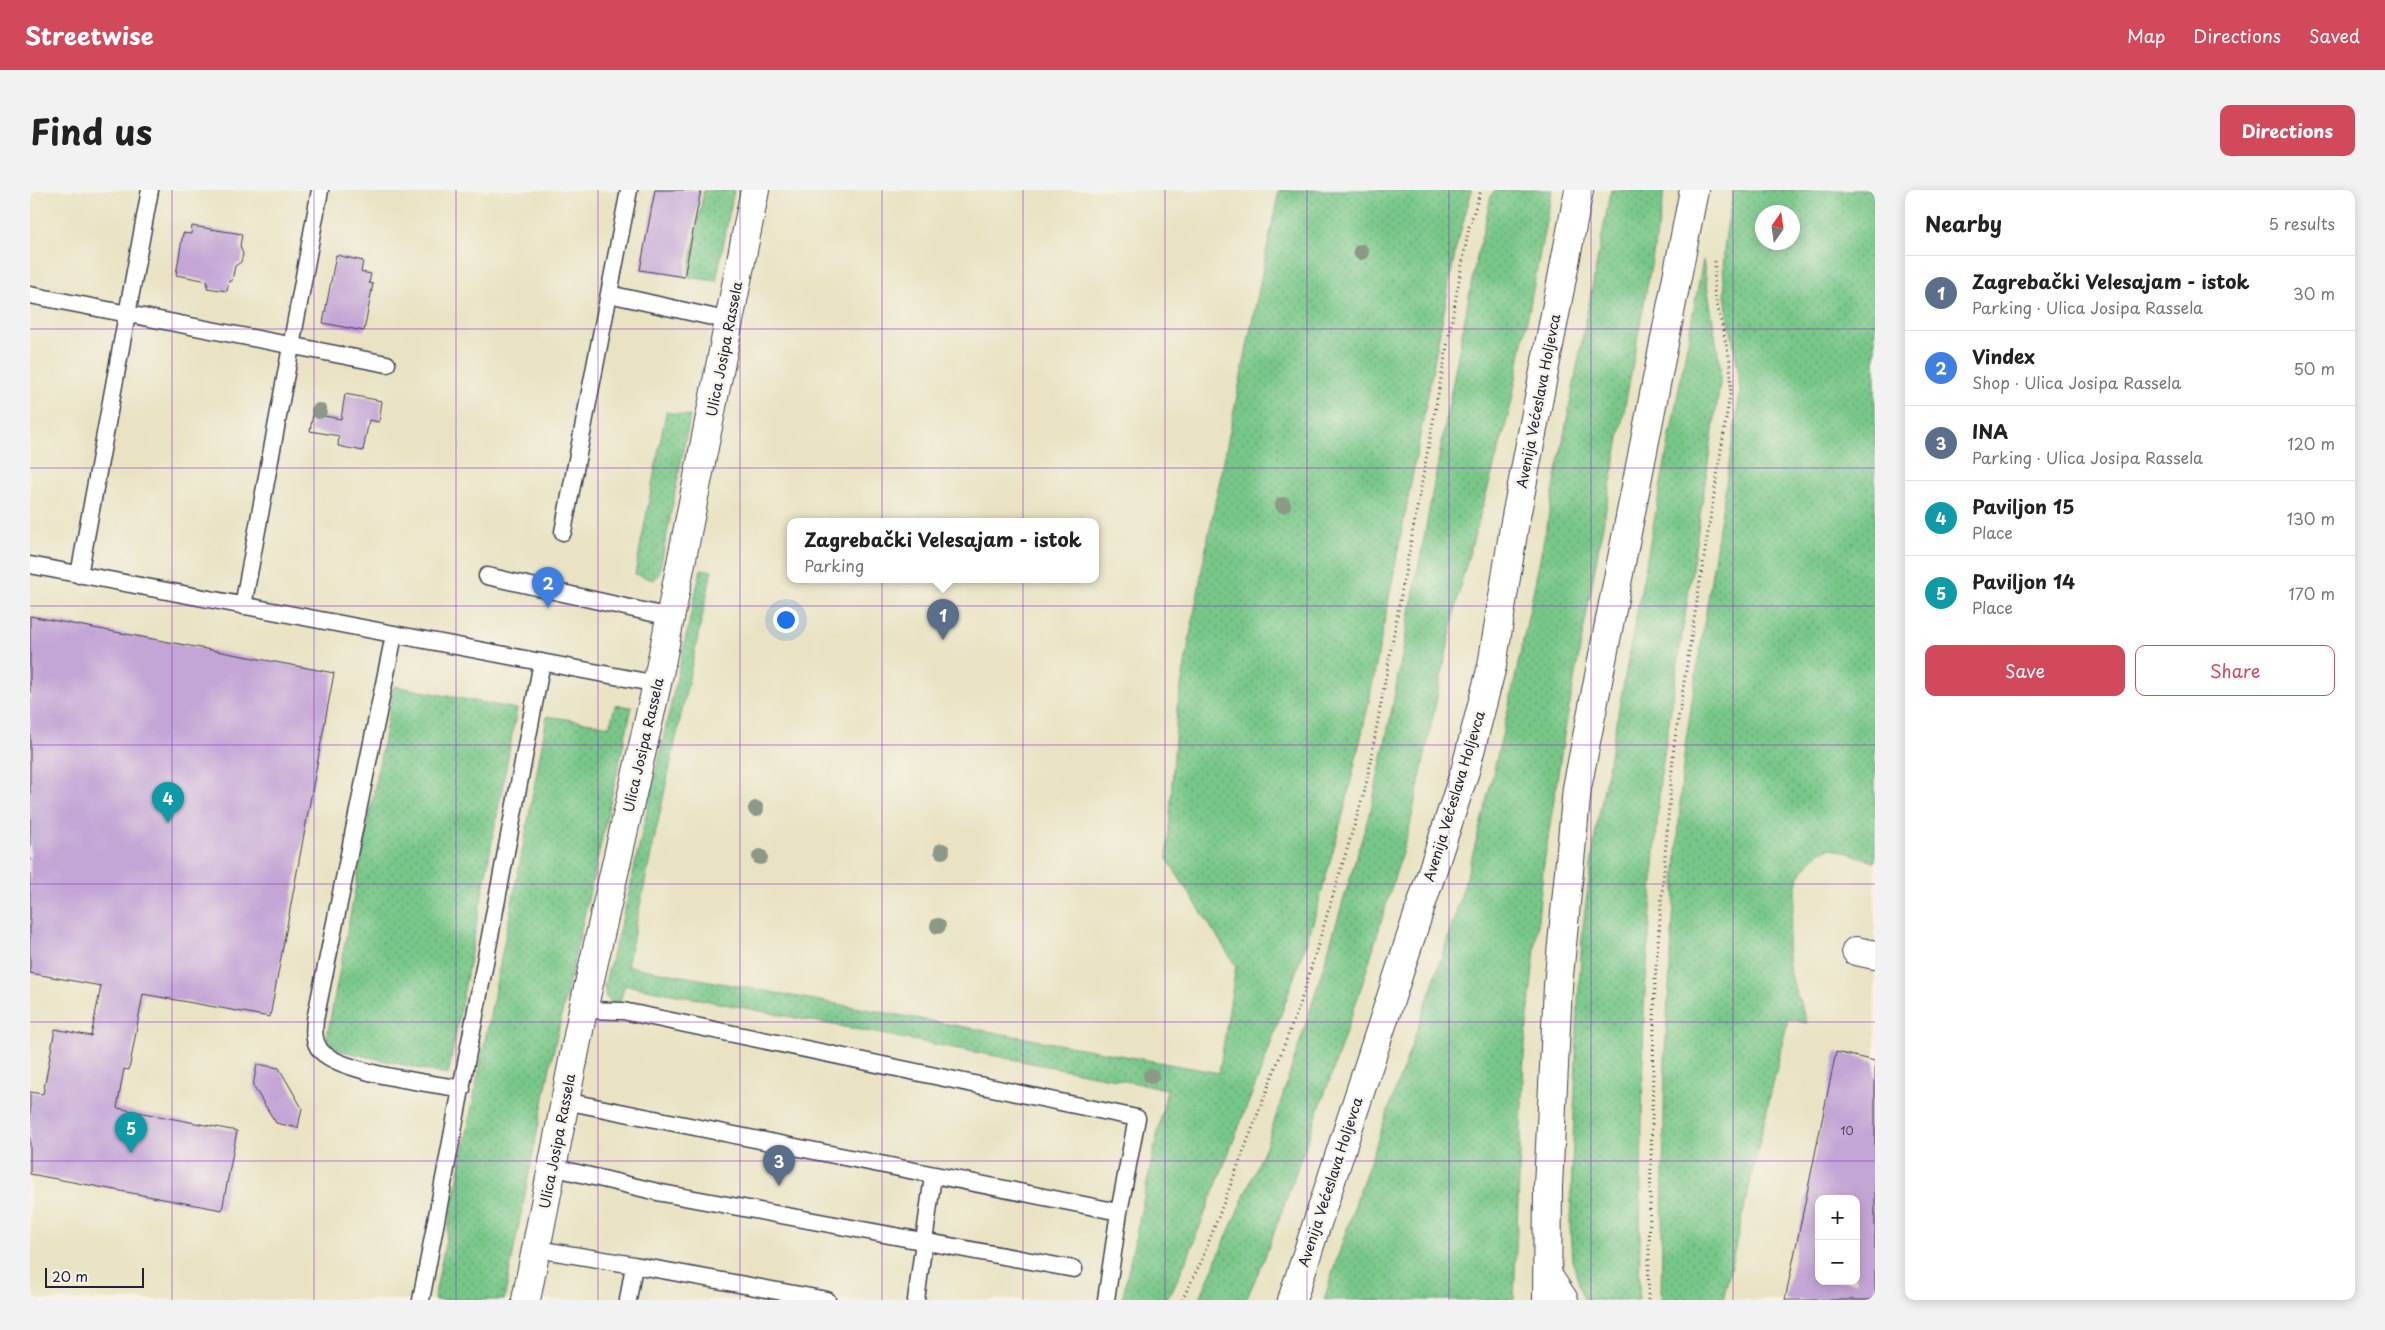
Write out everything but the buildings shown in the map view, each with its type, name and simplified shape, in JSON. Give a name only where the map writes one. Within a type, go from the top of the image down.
[{"type":"main road","name":"Ulica Josipa Rassela","points":[[526,1300],[583,1010],[657,684],[755,190]]},
{"type":"main road","name":"Avenija Većeslava Holjevca","points":[[1290,1296],[1465,771],[1492,666],[1516,518],[1579,190]]},
{"type":"main road","points":[[1564,1300],[1547,1288],[1548,1186],[1558,986],[1577,788],[1694,190]]},
{"type":"lane","points":[[79,574],[150,190]]},
{"type":"lane","points":[[243,606],[320,190]]},
{"type":"lane","points":[[563,532],[629,190]]},
{"type":"lane","points":[[609,294],[730,320]]},
{"type":"lane","points":[[30,295],[387,364]]},
{"type":"lane","points":[[30,565],[657,684]]},
{"type":"lane","points":[[487,576],[670,617]]},
{"type":"lane","points":[[394,634],[315,1020],[314,1039],[320,1050],[331,1059],[355,1068],[462,1089]]},
{"type":"lane","points":[[421,1300],[542,662]]},
{"type":"lane","points":[[583,1010],[623,1012],[1137,1118],[1119,1212],[1106,1300]]},
{"type":"lane","points":[[565,1101],[1119,1212]]},
{"type":"lane","points":[[552,1167],[662,1192],[1074,1268]]},
{"type":"lane","points":[[916,1300],[933,1176]]},
{"type":"lane","points":[[537,1249],[634,1265],[754,1293],[827,1300]]},
{"type":"lane","points":[[628,1300],[634,1265]]},
{"type":"path","points":[[1182,1300],[1201,1262],[1300,1004],[1365,790],[1470,227],[1481,190]]},
{"type":"path","points":[[1648,1300],[1655,980],[1674,745],[1731,388],[1730,361],[1714,291],[1716,253]]},
{"type":"green space","points":[[704,190],[734,190],[716,281],[688,277]]},
{"type":"green space","points":[[1279,190],[1472,190],[1456,248],[1369,702],[1345,807],[1313,923],[1264,1063],[1189,1254],[1172,1291],[1164,1300],[1122,1300],[1167,1089],[625,985],[618,1008],[606,997],[604,986],[627,901],[701,569],[712,571],[627,966],[1219,1073],[1236,966],[1167,859],[1177,709],[1204,558]]},
{"type":"green space","points":[[1495,190],[1552,190],[1510,410],[1461,583],[1410,826],[1363,982],[1330,1079],[1265,1257],[1246,1300],[1199,1300],[1268,1141],[1310,1011],[1372,805],[1391,714],[1473,275],[1491,196]]},
{"type":"green space","points":[[1611,190],[1665,190],[1564,735],[1543,870],[1524,1056],[1514,1300],[1324,1300],[1360,1189],[1438,969],[1472,857],[1493,775],[1530,608]]},
{"type":"green space","points":[[1734,190],[1875,190],[1875,862],[1833,848],[1820,851],[1799,875],[1787,945],[1790,975],[1807,1023],[1788,1019],[1723,1300],[1661,1300],[1665,1051],[1681,790],[1685,746],[1740,394],[1725,296],[1723,259]]},
{"type":"green space","points":[[1703,260],[1720,365],[1720,384],[1660,781],[1644,1008],[1639,1300],[1584,1300],[1572,1260],[1570,1226],[1578,1001],[1583,926],[1595,836]]},
{"type":"green space","points":[[666,412],[690,416],[659,574],[653,580],[635,574]]},
{"type":"green space","points":[[394,686],[517,709],[448,1075],[325,1047]]},
{"type":"green space","points":[[615,705],[632,707],[552,1057],[504,1300],[434,1300],[547,716],[610,726]]},
{"type":"place","name":"Vindex","points":[[548,608]]},
{"type":"place","name":"Zagrebački Velesajam - istok","points":[[943,640]]},
{"type":"place","name":"Paviljon 15","points":[[168,823]]},
{"type":"place","name":"Paviljon 14","points":[[131,1153]]},
{"type":"place","name":"INA","points":[[779,1186]]}]
